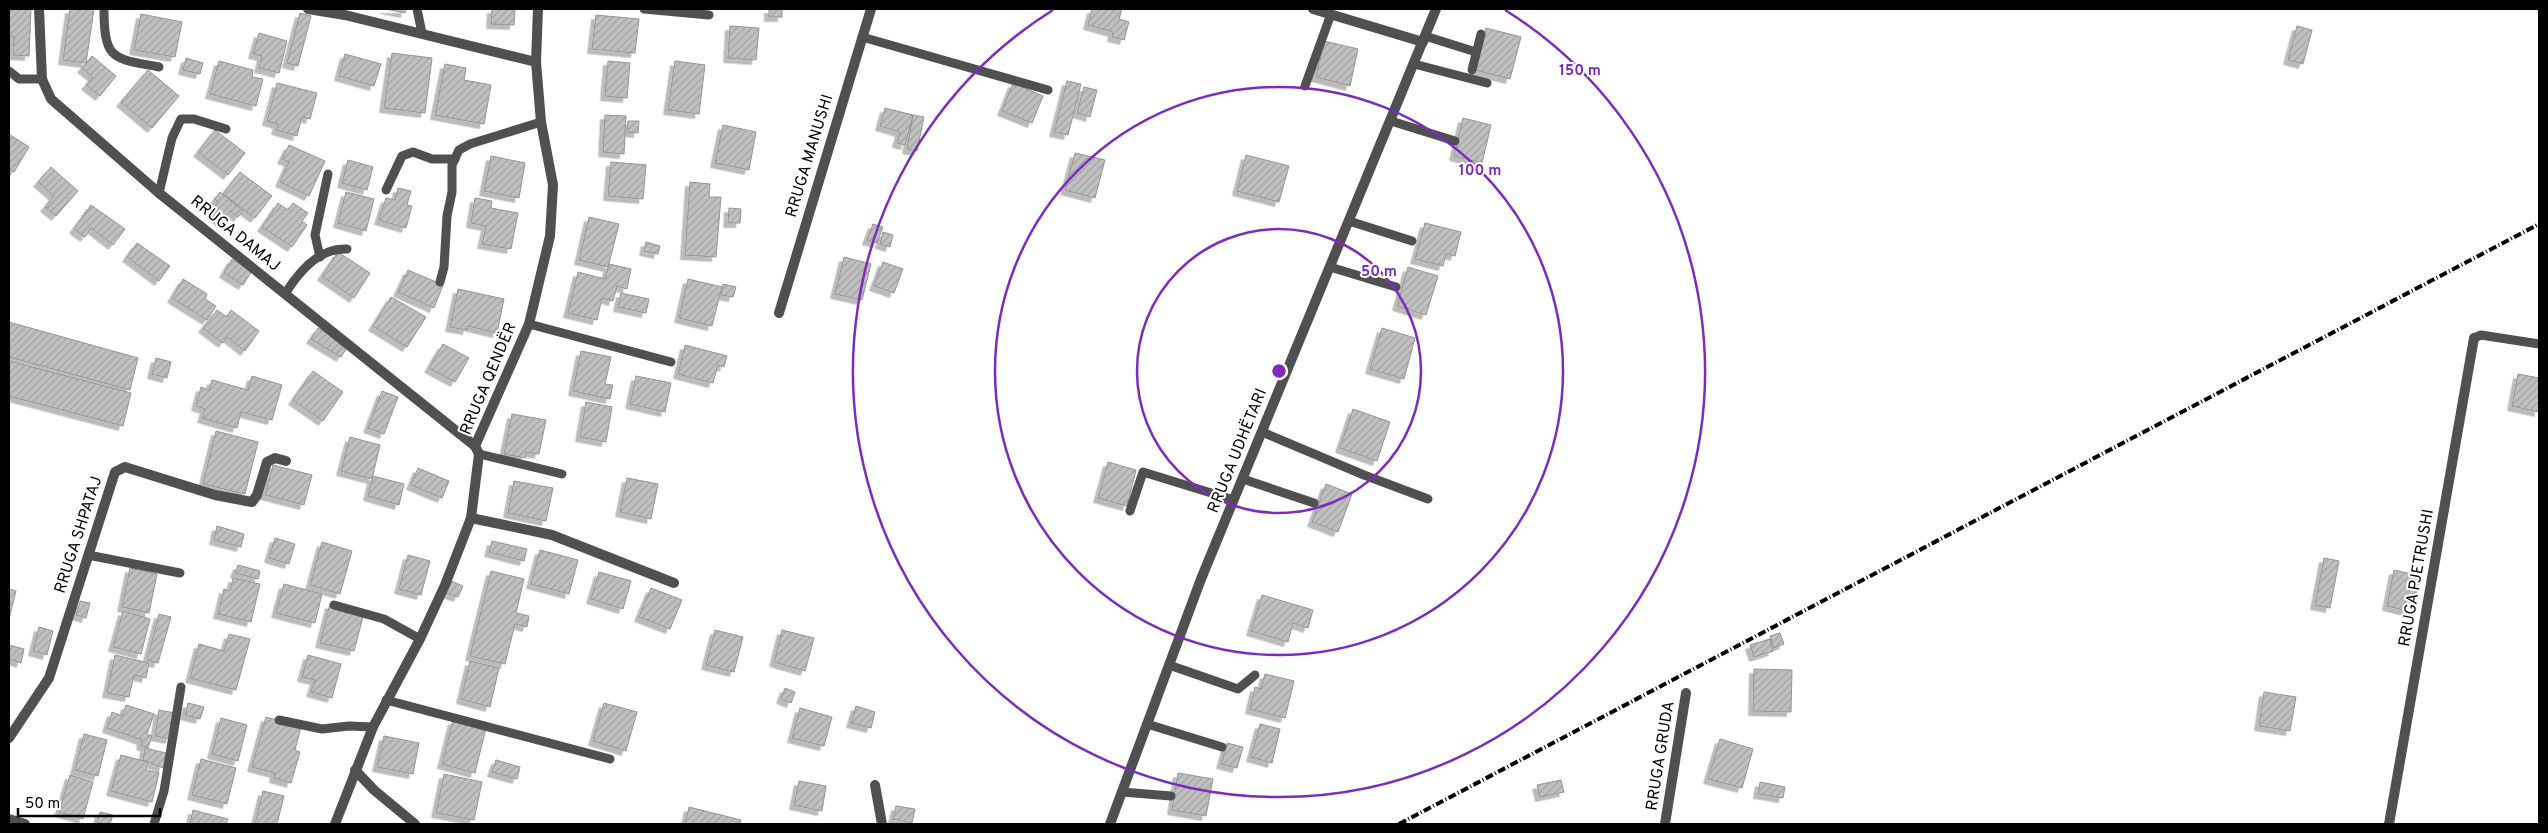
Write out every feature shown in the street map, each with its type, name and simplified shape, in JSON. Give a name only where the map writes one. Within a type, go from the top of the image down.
[{"type":"street","name":"RRUGA DAMAJ","points":[[39,9],[42,79],[51,99],[159,193],[477,450]]},
{"type":"street","points":[[308,9],[422,33],[536,62]]},
{"type":"street","name":"RRUGA QENDËR","points":[[334,824],[372,727],[420,639],[446,585],[471,518],[477,450],[529,324],[550,236],[553,185],[541,122],[536,62],[538,9]]},
{"type":"street","name":"RRUGA MANUSHI","points":[[779,313],[871,9]]},
{"type":"street","points":[[1313,9],[1424,39]]},
{"type":"street","name":"RRUGA UDHËTARI","points":[[1110,824],[1169,665],[1234,500],[1436,9]]},
{"type":"street","name":"RRUGA PJETRUSHI","points":[[2389,824],[2474,338]]},
{"type":"street","name":"RRUGA SHPATAJ","points":[[9,738],[49,678],[114,472],[125,467],[215,495],[252,502],[257,495],[267,462],[275,458],[286,461]]},
{"type":"street","points":[[471,518],[552,535],[674,583]]},
{"type":"street","name":"RRUGA GRUDA","points":[[1665,824],[1686,693]]},
{"type":"street","points":[[356,770],[374,790],[415,824]]},
{"type":"street","points":[[875,785],[882,824]]},
{"type":"street","points":[[9,819],[25,824]]},
{"type":"lane","points":[[104,9],[104,25],[112,52],[120,60],[160,67]]},
{"type":"lane","points":[[418,9],[422,33]]},
{"type":"lane","points":[[644,9],[709,14]]},
{"type":"lane","points":[[1305,86],[1331,14]]},
{"type":"lane","points":[[1472,70],[1481,34]]},
{"type":"lane","points":[[862,37],[1048,90]]},
{"type":"lane","points":[[1424,39],[1476,52]]},
{"type":"lane","points":[[1414,64],[1488,83]]},
{"type":"lane","points":[[9,71],[19,79],[42,79]]},
{"type":"lane","points":[[159,193],[172,138],[181,120],[194,119],[226,129]]},
{"type":"lane","points":[[1391,121],[1456,141]]},
{"type":"lane","points":[[440,282],[445,254],[455,159],[459,150],[470,144],[541,122]]},
{"type":"lane","points":[[386,190],[402,156],[413,152],[432,159],[455,159]]},
{"type":"lane","points":[[320,257],[315,235],[328,174]]},
{"type":"lane","points":[[1349,220],[1412,241]]},
{"type":"lane","points":[[285,294],[297,275],[312,261],[338,250],[347,249]]},
{"type":"lane","points":[[1330,267],[1396,287]]},
{"type":"lane","points":[[529,324],[671,362]]},
{"type":"lane","points":[[2474,338],[2481,335],[2539,344]]},
{"type":"lane","points":[[1262,432],[1364,475],[1428,498]]},
{"type":"lane","points":[[477,450],[562,474]]},
{"type":"lane","points":[[1130,511],[1143,472],[1234,500]]},
{"type":"lane","points":[[1243,479],[1314,503]]},
{"type":"lane","points":[[88,555],[180,573]]},
{"type":"lane","points":[[334,606],[384,619],[420,639]]},
{"type":"lane","points":[[1169,665],[1238,689],[1255,675]]},
{"type":"lane","points":[[154,824],[164,791],[181,687]]},
{"type":"lane","points":[[386,700],[610,759]]},
{"type":"lane","points":[[280,720],[322,729],[349,726],[372,727]]},
{"type":"lane","points":[[1147,724],[1222,747]]},
{"type":"lane","points":[[1122,792],[1172,796]]},
{"type":"building","points":[[9,9],[31,9],[29,56],[13,55],[14,36],[9,36]]},
{"type":"building","points":[[70,9],[94,9],[86,63],[63,60]]},
{"type":"building","points":[[385,9],[406,9],[405,13]]},
{"type":"building","points":[[492,9],[515,9],[514,25],[491,24]]},
{"type":"building","points":[[769,9],[782,9],[782,17],[769,17]]},
{"type":"building","points":[[1092,9],[1122,9],[1119,19],[1129,22],[1124,40],[1112,37],[1113,32],[1088,25]]},
{"type":"building","points":[[300,13],[311,16],[298,66],[287,63]]},
{"type":"building","points":[[141,14],[182,22],[175,57],[134,50]]},
{"type":"building","points":[[596,15],[639,19],[635,53],[592,49]]},
{"type":"building","points":[[730,26],[759,28],[756,60],[728,58]]},
{"type":"building","points":[[2297,26],[2312,30],[2303,64],[2288,60]]},
{"type":"building","points":[[1486,28],[1521,37],[1510,79],[1475,70]]},
{"type":"building","points":[[259,33],[287,41],[279,73],[259,68],[262,56],[253,54]]},
{"type":"building","points":[[1324,41],[1358,49],[1350,86],[1316,77]]},
{"type":"building","points":[[392,53],[432,58],[425,113],[384,108]]},
{"type":"building","points":[[345,54],[381,64],[374,86],[339,76]]},
{"type":"building","points":[[92,56],[116,76],[100,96],[86,85],[93,77],[82,68]]},
{"type":"building","points":[[186,58],[203,63],[200,74],[183,70]]},
{"type":"building","points":[[219,61],[253,70],[252,77],[263,79],[256,106],[210,94]]},
{"type":"building","points":[[608,61],[630,63],[627,98],[605,96]]},
{"type":"building","points":[[675,61],[705,65],[699,114],[668,110]]},
{"type":"building","points":[[445,64],[466,68],[464,80],[491,85],[484,124],[435,115]]},
{"type":"building","points":[[148,70],[179,96],[152,128],[121,102]]},
{"type":"building","points":[[1067,81],[1081,84],[1068,135],[1054,132]]},
{"type":"building","points":[[277,83],[317,93],[310,119],[302,117],[297,136],[276,130],[278,124],[267,121]]},
{"type":"building","points":[[1013,83],[1043,96],[1032,123],[1002,111]]},
{"type":"building","points":[[1084,87],[1097,90],[1090,117],[1077,113]]},
{"type":"building","points":[[885,108],[913,115],[905,145],[897,143],[900,132],[880,126]]},
{"type":"building","points":[[605,115],[626,116],[624,154],[603,152]]},
{"type":"building","points":[[913,115],[924,117],[917,151],[907,149]]},
{"type":"building","points":[[1463,118],[1491,125],[1482,163],[1454,156]]},
{"type":"building","points":[[628,121],[639,121],[638,133],[627,132]]},
{"type":"building","points":[[723,125],[756,132],[749,170],[715,163]]},
{"type":"building","points":[[215,130],[245,153],[228,175],[198,152]]},
{"type":"building","points":[[9,134],[29,147],[14,172],[9,169]]},
{"type":"building","points":[[289,145],[325,161],[309,196],[280,182],[289,162],[282,159]]},
{"type":"building","points":[[1075,153],[1105,160],[1095,198],[1065,190]]},
{"type":"building","points":[[1246,155],[1289,166],[1279,202],[1237,191]]},
{"type":"building","points":[[491,156],[525,163],[519,198],[484,191]]},
{"type":"building","points":[[348,160],[373,167],[367,190],[342,183]]},
{"type":"building","points":[[611,162],[646,165],[643,199],[608,196]]},
{"type":"building","points":[[51,167],[78,191],[56,216],[45,207],[54,196],[38,182]]},
{"type":"building","points":[[240,172],[272,196],[255,218],[223,194]]},
{"type":"building","points":[[690,182],[710,184],[709,197],[721,197],[716,257],[685,255]]},
{"type":"building","points":[[398,188],[411,191],[407,205],[412,206],[406,228],[379,220],[386,198],[395,200]]},
{"type":"building","points":[[220,192],[243,211],[238,217],[230,211],[221,222],[210,212],[218,202],[215,199]]},
{"type":"building","points":[[346,192],[374,199],[366,231],[338,223]]},
{"type":"building","points":[[475,198],[492,201],[491,208],[518,213],[511,249],[482,244],[486,226],[471,223]]},
{"type":"building","points":[[278,203],[288,210],[293,203],[308,213],[302,221],[307,225],[292,247],[262,227]]},
{"type":"building","points":[[91,205],[125,229],[113,245],[91,228],[85,237],[74,229]]},
{"type":"building","points":[[729,208],[741,209],[740,223],[728,223]]},
{"type":"building","points":[[589,217],[619,224],[608,267],[579,260]]},
{"type":"building","points":[[1425,223],[1461,232],[1455,256],[1446,254],[1443,266],[1415,259]]},
{"type":"building","points":[[873,224],[883,227],[877,243],[867,240]]},
{"type":"building","points":[[883,232],[893,235],[890,247],[880,244]]},
{"type":"building","points":[[646,242],[660,246],[658,254],[644,251]]},
{"type":"building","points":[[137,243],[170,266],[159,281],[127,257]]},
{"type":"building","points":[[338,252],[370,273],[354,298],[322,276]]},
{"type":"building","points":[[844,257],[871,264],[862,300],[835,294]]},
{"type":"building","points":[[232,259],[252,271],[243,285],[224,273]]},
{"type":"building","points":[[883,262],[903,269],[894,293],[874,286]]},
{"type":"building","points":[[609,264],[631,269],[627,289],[617,286],[613,301],[602,298],[597,320],[568,313],[578,272],[605,279]]},
{"type":"building","points":[[1408,267],[1438,276],[1426,315],[1397,306]]},
{"type":"building","points":[[408,270],[443,285],[434,308],[398,292]]},
{"type":"building","points":[[183,279],[207,294],[205,299],[216,306],[207,320],[172,298]]},
{"type":"building","points":[[688,279],[722,287],[712,326],[679,318]]},
{"type":"building","points":[[723,284],[736,287],[733,297],[721,295]]},
{"type":"building","points":[[458,289],[504,299],[497,333],[468,326],[467,330],[450,327]]},
{"type":"building","points":[[621,293],[649,299],[646,313],[618,307]]},
{"type":"building","points":[[391,297],[426,317],[407,347],[373,326]]},
{"type":"building","points":[[217,310],[227,317],[231,310],[259,331],[245,351],[227,337],[223,343],[203,328]]},
{"type":"building","points":[[9,322],[138,358],[130,390],[9,357]]},
{"type":"building","points":[[318,328],[348,346],[341,357],[311,339]]},
{"type":"building","points":[[1382,328],[1415,338],[1404,379],[1370,369]]},
{"type":"building","points":[[443,344],[469,358],[455,382],[429,368]]},
{"type":"building","points":[[685,345],[727,356],[724,367],[718,365],[713,383],[678,374]]},
{"type":"building","points":[[581,351],[611,357],[605,384],[613,385],[610,399],[573,391]]},
{"type":"building","points":[[156,358],[171,362],[167,378],[152,374]]},
{"type":"building","points":[[9,361],[131,393],[123,426],[9,396]]},
{"type":"building","points":[[313,371],[343,392],[323,421],[293,400]]},
{"type":"building","points":[[2518,374],[2539,378],[2539,412],[2512,406]]},
{"type":"building","points":[[252,376],[282,385],[272,420],[241,412],[237,428],[202,418],[205,409],[196,406],[201,387],[209,390],[212,380],[248,390]]},
{"type":"building","points":[[636,376],[671,383],[665,412],[630,404]]},
{"type":"building","points":[[382,391],[398,397],[384,434],[368,428]]},
{"type":"building","points":[[586,402],[612,407],[606,442],[580,437]]},
{"type":"building","points":[[1353,409],[1390,422],[1377,461],[1340,448]]},
{"type":"building","points":[[512,414],[546,420],[539,454],[526,452],[525,458],[504,454]]},
{"type":"building","points":[[216,431],[258,442],[245,494],[203,484]]},
{"type":"building","points":[[350,437],[380,445],[372,479],[341,471]]},
{"type":"building","points":[[1108,462],[1136,470],[1127,506],[1098,498]]},
{"type":"building","points":[[273,465],[312,475],[304,505],[265,495]]},
{"type":"building","points":[[418,468],[449,481],[442,498],[411,485]]},
{"type":"building","points":[[373,476],[404,484],[399,505],[368,496]]},
{"type":"building","points":[[627,478],[658,484],[651,519],[620,512]]},
{"type":"building","points":[[514,481],[553,488],[546,521],[508,513]]},
{"type":"building","points":[[1326,484],[1352,494],[1338,532],[1312,522]]},
{"type":"building","points":[[217,526],[244,534],[241,547],[214,540]]},
{"type":"building","points":[[275,538],[295,544],[289,564],[269,558]]},
{"type":"building","points":[[492,541],[527,549],[524,561],[489,552]]},
{"type":"building","points":[[322,542],[352,551],[340,594],[310,585]]},
{"type":"building","points":[[540,550],[578,560],[569,594],[531,584]]},
{"type":"building","points":[[408,555],[430,561],[421,595],[399,589]]},
{"type":"building","points":[[2324,558],[2339,561],[2330,608],[2315,605]]},
{"type":"building","points":[[238,565],[260,571],[258,579],[235,573]]},
{"type":"building","points":[[130,568],[157,574],[149,613],[122,607]]},
{"type":"building","points":[[2394,570],[2420,576],[2412,612],[2387,606]]},
{"type":"building","points":[[491,571],[524,579],[516,613],[529,616],[527,627],[515,624],[505,664],[470,656]]},
{"type":"building","points":[[599,572],[631,581],[623,609],[591,599]]},
{"type":"building","points":[[233,578],[260,584],[251,622],[218,614],[224,589],[230,591]]},
{"type":"building","points":[[451,581],[463,586],[458,597],[446,593]]},
{"type":"building","points":[[284,584],[322,594],[315,623],[276,613]]},
{"type":"building","points":[[651,588],[682,600],[670,629],[639,617]]},
{"type":"building","points":[[9,589],[16,591],[9,619]]},
{"type":"building","points":[[1262,595],[1313,610],[1308,628],[1293,623],[1288,642],[1251,631]]},
{"type":"building","points":[[80,601],[90,603],[86,618],[76,615]]},
{"type":"building","points":[[330,604],[364,613],[354,651],[320,643]]},
{"type":"building","points":[[123,611],[150,619],[141,654],[113,647]]},
{"type":"building","points":[[159,614],[171,617],[158,663],[147,660]]},
{"type":"building","points":[[39,627],[53,631],[47,655],[33,651]]},
{"type":"building","points":[[715,630],[743,637],[734,672],[706,665]]},
{"type":"building","points":[[782,630],[814,638],[805,671],[774,662]]},
{"type":"building","points":[[1780,633],[1784,644],[1774,648],[1770,636]]},
{"type":"building","points":[[229,634],[250,639],[236,690],[190,678],[199,644],[224,651]]},
{"type":"building","points":[[1770,639],[1773,651],[1754,657],[1750,645]]},
{"type":"building","points":[[9,645],[24,649],[21,663],[9,659]]},
{"type":"building","points":[[115,655],[149,663],[146,678],[134,675],[129,697],[107,693]]},
{"type":"building","points":[[308,655],[341,664],[332,698],[311,692],[315,680],[302,677]]},
{"type":"building","points":[[470,661],[499,668],[490,707],[461,699]]},
{"type":"building","points":[[1754,669],[1792,670],[1791,712],[1753,711]]},
{"type":"building","points":[[1265,674],[1294,681],[1285,718],[1250,709],[1255,687],[1261,689]]},
{"type":"building","points":[[785,688],[795,692],[791,703],[781,699]]},
{"type":"building","points":[[2264,692],[2296,697],[2290,731],[2259,726]]},
{"type":"building","points":[[188,703],[204,707],[200,719],[185,715]]},
{"type":"building","points":[[604,703],[637,712],[626,751],[593,741]]},
{"type":"building","points":[[126,705],[154,714],[147,734],[152,736],[148,748],[141,745],[142,740],[107,728],[112,712],[122,716]]},
{"type":"building","points":[[856,706],[875,712],[871,728],[851,723]]},
{"type":"building","points":[[800,708],[832,717],[824,746],[792,738]]},
{"type":"building","points":[[159,710],[175,713],[170,739],[155,736]]},
{"type":"building","points":[[266,717],[301,727],[295,750],[300,752],[291,783],[274,778],[275,773],[252,767]]},
{"type":"building","points":[[221,718],[247,725],[238,761],[212,754]]},
{"type":"building","points":[[453,720],[486,728],[475,773],[442,764]]},
{"type":"building","points":[[1260,724],[1280,729],[1272,763],[1251,757]]},
{"type":"building","points":[[84,734],[107,740],[98,776],[75,770]]},
{"type":"building","points":[[384,736],[419,743],[413,774],[377,767]]},
{"type":"building","points":[[1720,739],[1753,749],[1742,788],[1708,779]]},
{"type":"building","points":[[1227,743],[1243,747],[1237,768],[1221,764]]},
{"type":"building","points":[[145,748],[166,753],[163,768],[143,760]]},
{"type":"building","points":[[121,755],[148,762],[146,770],[159,773],[152,802],[111,791]]},
{"type":"building","points":[[201,759],[236,768],[227,804],[192,795]]},
{"type":"building","points":[[496,760],[520,767],[517,779],[492,772]]},
{"type":"building","points":[[1178,773],[1213,779],[1206,816],[1172,810]]},
{"type":"building","points":[[444,774],[482,782],[474,820],[436,813]]},
{"type":"building","points":[[70,775],[93,782],[83,819],[59,812]]},
{"type":"building","points":[[1561,780],[1564,792],[1540,797],[1537,785]]},
{"type":"building","points":[[799,781],[826,786],[822,811],[794,805]]},
{"type":"building","points":[[1760,782],[1785,787],[1783,798],[1758,794]]},
{"type":"building","points":[[263,791],[284,796],[277,824],[255,824]]},
{"type":"building","points":[[896,806],[915,809],[912,823],[893,819]]},
{"type":"building","points":[[689,807],[741,820],[740,824],[685,824]]},
{"type":"building","points":[[193,810],[228,819],[226,824],[190,824]]},
{"type":"building","points":[[100,812],[113,815],[110,824],[97,824]]},
{"type":"railway","points":[[1399,824],[2539,224]]}]
